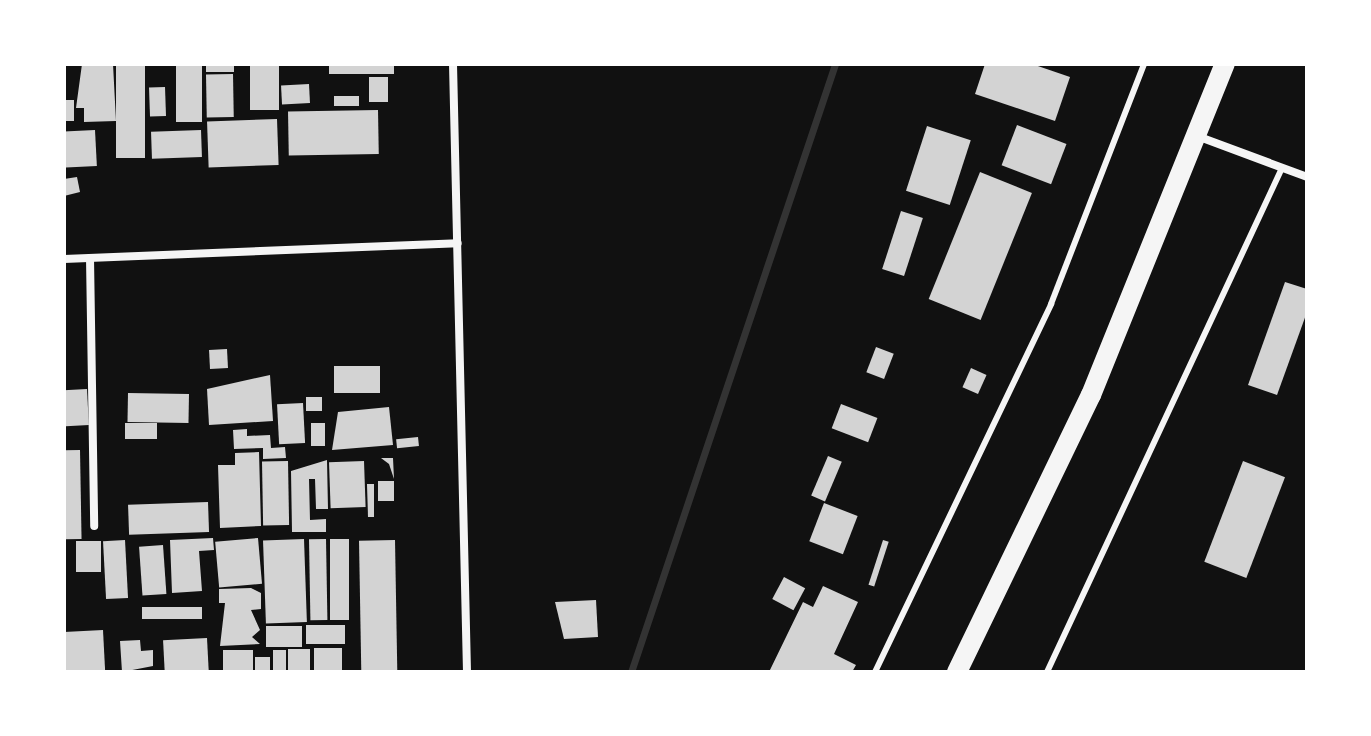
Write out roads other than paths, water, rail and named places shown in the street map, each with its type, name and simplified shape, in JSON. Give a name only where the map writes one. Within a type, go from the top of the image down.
[{"type":"highway","points":[[957,672],[1091,395],[1225,64]]},
{"type":"street","points":[[453,64],[467,672]]},
{"type":"street","points":[[1197,136],[1307,177]]},
{"type":"street","points":[[64,259],[458,243]]},
{"type":"street","points":[[90,258],[94,526]]},
{"type":"lane","points":[[875,672],[1051,304],[1144,64]]},
{"type":"lane","points":[[1047,672],[1282,168]]},
{"type":"waterway","points":[[631,672],[835,64]]}]
